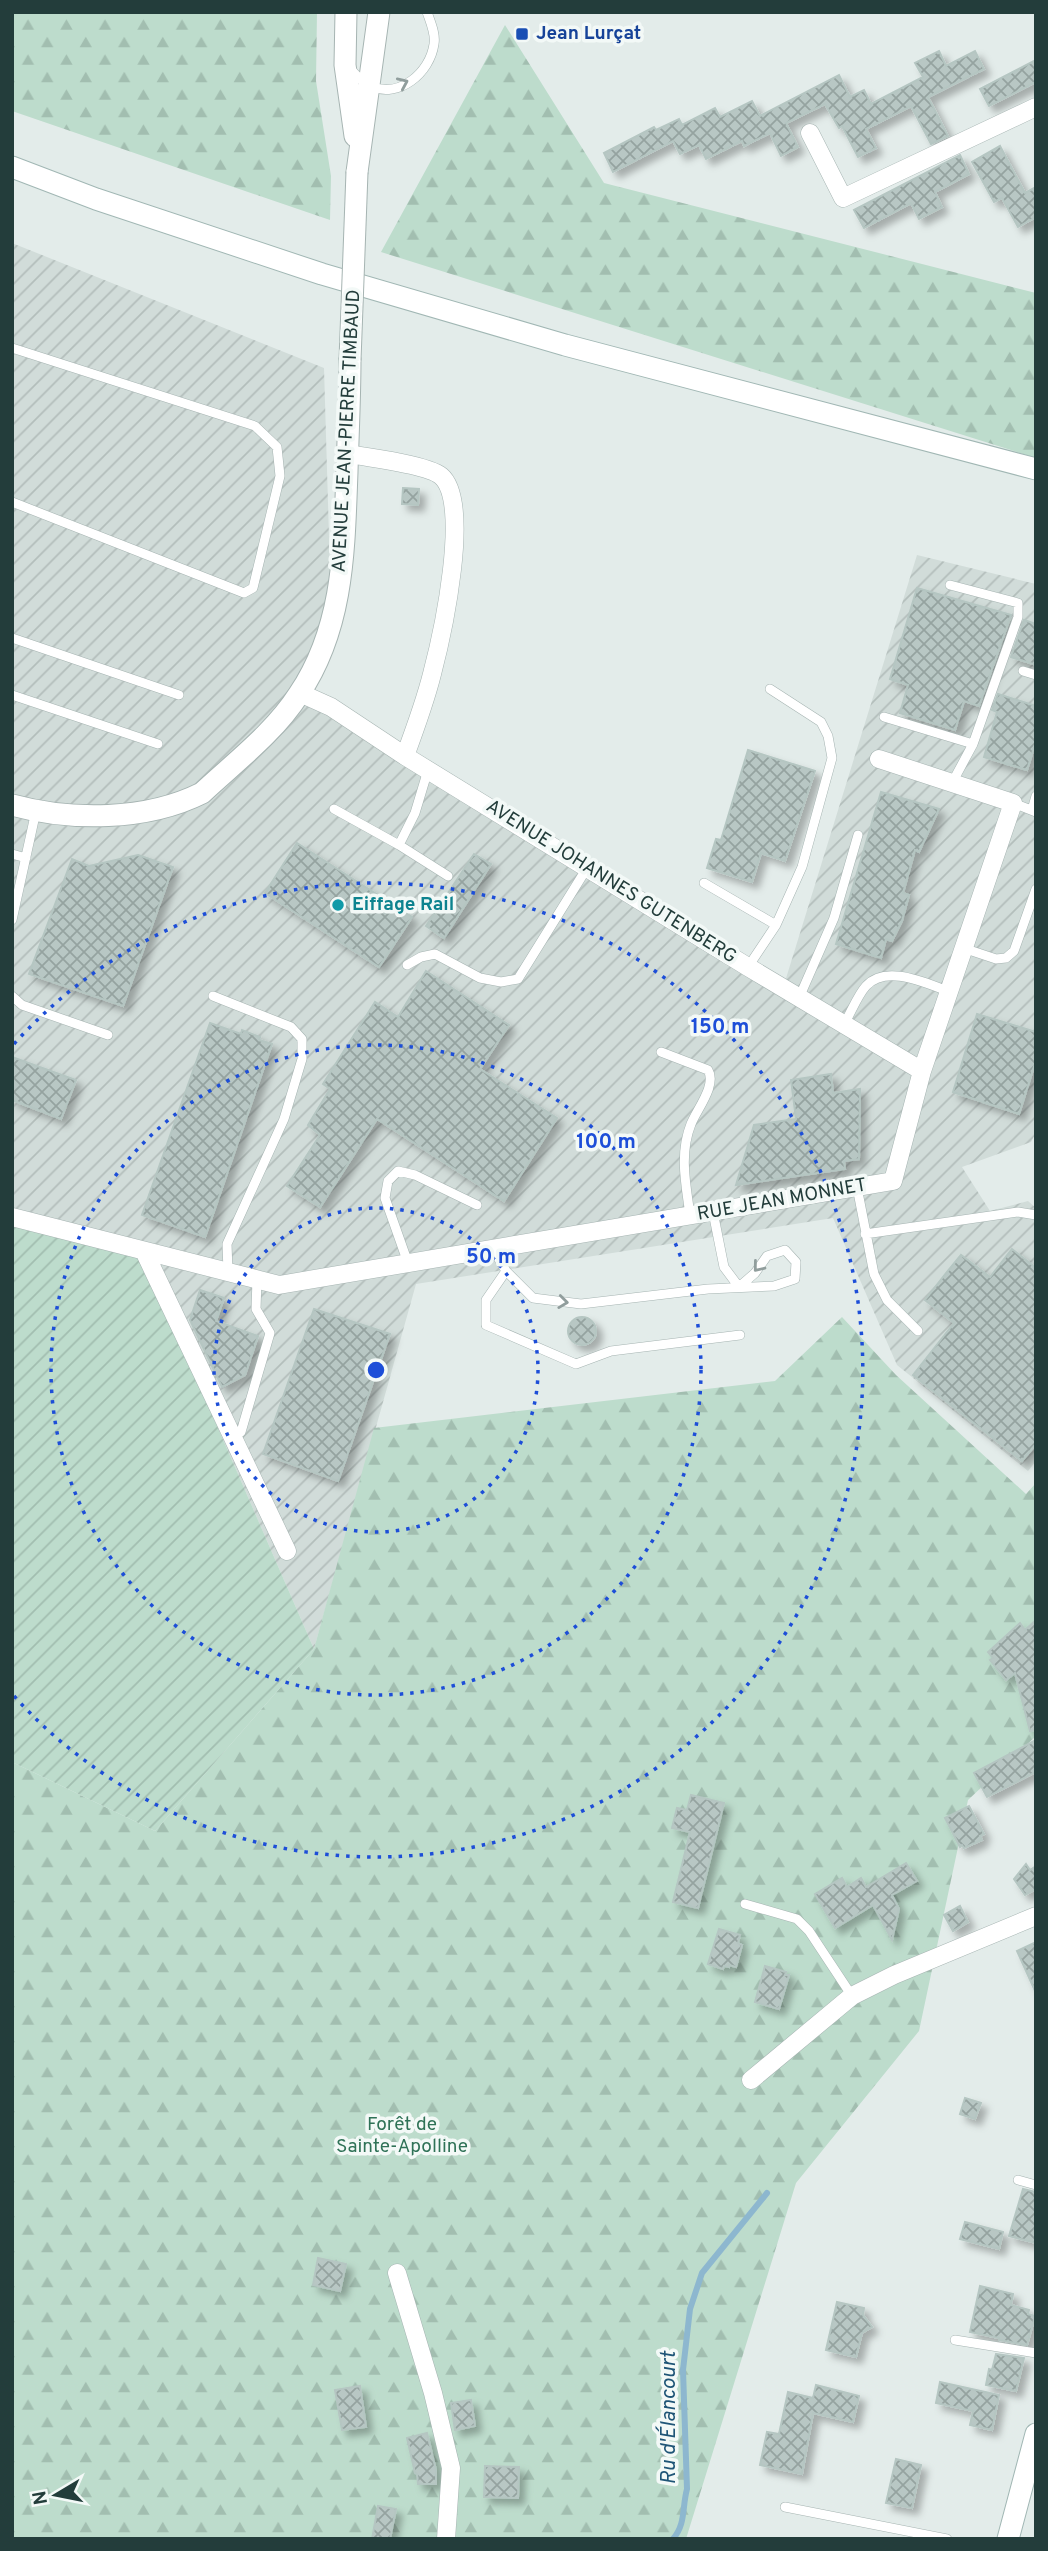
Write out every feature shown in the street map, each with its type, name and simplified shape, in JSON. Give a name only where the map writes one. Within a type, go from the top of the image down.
[{"type":"street","name":"AVENUE JEAN-PIERRE TIMBAUD","points":[[346,12],[345,65],[358,167]]},
{"type":"street","name":"AVENUE JEAN-PIERRE TIMBAUD","points":[[12,805],[36,811],[81,816],[161,808],[186,801],[202,793],[279,722],[300,693],[321,653],[335,609],[343,563],[358,167],[379,12]]},
{"type":"street","points":[[810,133],[844,198],[1036,107]]},
{"type":"street","points":[[12,167],[96,199],[335,278],[565,345],[1036,468]]},
{"type":"street","points":[[347,454],[408,464],[440,474],[453,491],[455,545],[444,618],[432,675],[405,756]]},
{"type":"street","name":"AVENUE JOHANNES GUTENBERG","points":[[300,693],[331,708],[748,967],[922,1070]]},
{"type":"street","points":[[879,760],[1013,803]]},
{"type":"street","name":"RUE JEAN MONNET","points":[[12,1217],[279,1284],[893,1181],[922,1070],[1013,803]]},
{"type":"street","points":[[144,1251],[287,1551]]},
{"type":"street","points":[[751,2080],[852,1996],[894,1975],[1036,1916]]},
{"type":"street","points":[[397,2273],[433,2393],[451,2468],[446,2539]]},
{"type":"street","points":[[1008,2539],[1036,2434]]},
{"type":"lane","points":[[345,65],[369,86],[388,89],[407,85],[424,70],[435,44],[426,12]]},
{"type":"lane","points":[[12,348],[255,426],[277,447],[280,476],[253,588],[244,593],[12,502]]},
{"type":"lane","points":[[950,585],[1018,603],[1018,617],[973,744],[952,783]]},
{"type":"lane","points":[[12,638],[179,695]]},
{"type":"lane","points":[[1023,671],[1036,675]]},
{"type":"lane","points":[[748,967],[776,926],[802,867],[832,758],[828,736],[821,722],[770,689]]},
{"type":"lane","points":[[12,695],[158,744]]},
{"type":"lane","points":[[884,717],[973,744]]},
{"type":"lane","points":[[399,845],[415,813],[428,770]]},
{"type":"lane","points":[[1013,803],[1034,811],[1036,796]]},
{"type":"lane","points":[[334,808],[448,876]]},
{"type":"lane","points":[[12,920],[36,811]]},
{"type":"lane","points":[[799,998],[834,918],[858,835]]},
{"type":"lane","points":[[12,854],[26,858]]},
{"type":"lane","points":[[407,965],[421,957],[435,954],[480,978],[501,982],[519,979],[587,868]]},
{"type":"lane","points":[[704,883],[776,926]]},
{"type":"lane","points":[[963,948],[996,959],[1006,958],[1014,951],[1036,889]]},
{"type":"lane","points":[[844,1024],[866,986],[881,977],[906,977],[948,991]]},
{"type":"lane","points":[[12,996],[22,1005],[108,1035]]},
{"type":"lane","points":[[213,996],[291,1027],[302,1039],[302,1059],[284,1119],[227,1244],[228,1272]]},
{"type":"lane","points":[[661,1052],[708,1070],[711,1074],[710,1084],[690,1127],[683,1167],[690,1216]]},
{"type":"lane","points":[[408,1263],[385,1198],[388,1181],[398,1171],[415,1175],[477,1205]]},
{"type":"lane","points":[[857,1187],[874,1275],[887,1300],[918,1331]]},
{"type":"lane","points":[[713,1212],[724,1267],[739,1287]]},
{"type":"lane","points":[[865,1234],[1018,1212],[1035,1214]]},
{"type":"lane","points":[[493,1249],[506,1271],[533,1298],[581,1304],[739,1287],[774,1286],[795,1279],[796,1262],[785,1250],[767,1256],[755,1273],[739,1287]]},
{"type":"lane","points":[[506,1271],[486,1300],[486,1325],[576,1364],[611,1350],[740,1335]]},
{"type":"lane","points":[[241,1432],[270,1333],[256,1309],[257,1279]]},
{"type":"lane","points":[[745,1904],[797,1919],[809,1931],[852,1996]]},
{"type":"lane","points":[[1018,2180],[1036,2185]]},
{"type":"lane","points":[[955,2340],[1036,2353]]},
{"type":"lane","points":[[785,2507],[947,2539]]},
{"type":"shaded area","points":[[12,243],[324,368],[332,638],[312,696],[783,988],[917,555],[1036,584],[1036,1133],[1031,1142],[962,1167],[990,1211],[1028,1201],[1036,1208],[1036,1461],[1028,1471],[897,1365],[833,1218],[416,1284],[314,1649],[142,1253],[12,1216]]},
{"type":"green space","points":[[12,12],[317,12],[316,81],[331,176],[330,220],[12,111]]},
{"type":"green space","points":[[505,25],[604,183],[1036,293],[1036,458],[381,252]]},
{"type":"green space","points":[[12,1218],[142,1253],[314,1649],[155,1831],[12,1762]]},
{"type":"green space","name":"Forêt de Sainte-Apolline","points":[[842,1317],[896,1375],[1026,1494],[1036,1483],[1036,1736],[968,1800],[919,2031],[796,2183],[686,2539],[12,2539],[12,1762],[155,1831],[314,1649],[374,1428],[775,1381]]},
{"type":"building","points":[[939,51],[946,66],[975,51],[984,69],[928,97],[948,136],[931,144],[911,106],[866,129],[876,148],[858,157],[842,126],[839,128],[825,104],[786,123],[798,147],[781,156],[770,133],[744,146],[742,141],[706,159],[699,145],[680,154],[673,141],[613,172],[604,153],[654,127],[656,130],[679,119],[682,125],[715,108],[720,117],[752,101],[760,116],[839,75],[850,97],[864,90],[871,104],[923,77],[915,63]]},
{"type":"building","points":[[1036,60],[1036,82],[989,106],[980,89]]},
{"type":"building","points":[[1000,146],[1025,193],[1036,187],[1036,217],[1018,227],[1002,198],[994,202],[972,162]]},
{"type":"building","points":[[960,155],[969,174],[935,192],[942,207],[919,219],[911,203],[864,228],[854,210]]},
{"type":"building","points":[[403,488],[419,489],[418,505],[402,504]]},
{"type":"building","points":[[917,588],[1011,615],[979,706],[964,701],[955,730],[900,713],[908,685],[890,679]]},
{"type":"building","points":[[1024,620],[1036,624],[1036,665],[1011,657]]},
{"type":"building","points":[[998,694],[1036,706],[1036,741],[1027,770],[984,757],[997,712],[992,710]]},
{"type":"building","points":[[748,750],[815,771],[785,861],[761,853],[752,882],[707,868],[716,839],[721,840]]},
{"type":"building","points":[[881,792],[939,809],[919,852],[915,850],[903,893],[909,895],[902,921],[892,941],[886,939],[881,958],[836,944]]},
{"type":"building","name":"Eiffage Rail","points":[[297,843],[412,917],[379,967],[265,893]]},
{"type":"building","name":"Eiffage Rail","points":[[474,854],[491,864],[444,938],[426,926]]},
{"type":"building","points":[[138,855],[173,867],[123,1006],[29,974],[72,859],[89,866]]},
{"type":"building","points":[[426,971],[509,1025],[480,1069],[557,1118],[504,1201],[377,1119],[320,1207],[287,1186],[320,1135],[308,1125],[330,1089],[323,1084],[375,1002],[398,1017]]},
{"type":"building","points":[[977,1014],[1036,1032],[1036,1060],[1019,1114],[953,1092]]},
{"type":"building","points":[[210,1023],[241,1034],[242,1030],[272,1044],[205,1237],[142,1215]]},
{"type":"building","points":[[12,1057],[76,1080],[61,1119],[12,1100]]},
{"type":"building","points":[[831,1074],[833,1093],[860,1089],[859,1159],[844,1161],[845,1169],[736,1185],[754,1125],[796,1119],[791,1080]]},
{"type":"building","points":[[1012,1249],[1036,1268],[1036,1444],[1022,1461],[913,1375],[954,1323],[925,1300],[947,1272],[961,1255],[990,1277]]},
{"type":"building","points":[[200,1290],[224,1298],[216,1321],[258,1336],[245,1375],[222,1387],[190,1320]]},
{"type":"building","points":[[314,1309],[390,1334],[338,1481],[263,1454]]},
{"type":"building","points":[[582,1317],[592,1321],[596,1331],[592,1341],[582,1345],[572,1341],[568,1331],[572,1321]]},
{"type":"building","points":[[1036,1620],[1036,1730],[1030,1731],[1015,1673],[1006,1680],[990,1660],[993,1658],[988,1652],[1020,1623],[1025,1630]]},
{"type":"building","points":[[1036,1740],[1036,1772],[987,1797],[974,1773]]},
{"type":"building","points":[[691,1795],[724,1803],[698,1908],[673,1902],[690,1832],[672,1828],[677,1808],[687,1810]]},
{"type":"building","points":[[969,1806],[984,1834],[980,1836],[982,1840],[964,1848],[962,1845],[960,1847],[945,1818]]},
{"type":"building","points":[[906,1863],[917,1881],[892,1895],[899,1909],[892,1940],[873,1905],[835,1928],[815,1894],[842,1878],[847,1887],[861,1878],[866,1887]]},
{"type":"building","points":[[1026,1864],[1030,1870],[1036,1866],[1036,1889],[1025,1895],[1014,1879]]},
{"type":"building","points":[[960,1906],[968,1922],[953,1931],[944,1915]]},
{"type":"building","points":[[719,1929],[740,1935],[738,1943],[742,1945],[736,1967],[729,1965],[723,1969],[708,1964]]},
{"type":"building","points":[[1036,1942],[1036,1993],[1017,1951]]},
{"type":"building","points":[[765,1966],[789,1975],[779,2009],[755,2002]]},
{"type":"building","points":[[965,2098],[981,2103],[975,2119],[960,2114]]},
{"type":"building","points":[[1023,2189],[1036,2192],[1036,2243],[1009,2236]]},
{"type":"building","points":[[965,2222],[1003,2232],[999,2249],[960,2239]]},
{"type":"building","points":[[318,2258],[346,2264],[340,2291],[313,2285]]},
{"type":"building","points":[[980,2286],[1013,2294],[1011,2305],[1029,2310],[1028,2314],[1035,2316],[1027,2345],[970,2332]]},
{"type":"building","points":[[837,2302],[864,2308],[863,2315],[872,2327],[862,2333],[856,2357],[826,2350]]},
{"type":"building","points":[[996,2354],[1024,2358],[1016,2391],[986,2385]]},
{"type":"building","points":[[940,2382],[999,2395],[992,2430],[970,2425],[973,2411],[936,2403]]},
{"type":"building","points":[[816,2385],[859,2396],[853,2422],[813,2413],[802,2474],[760,2465],[767,2432],[779,2434],[788,2392],[813,2398]]},
{"type":"building","points":[[360,2386],[366,2427],[342,2430],[335,2390]]},
{"type":"building","points":[[471,2400],[475,2426],[455,2430],[451,2403]]},
{"type":"building","points":[[427,2433],[436,2470],[436,2484],[418,2484],[407,2438]]},
{"type":"building","points":[[896,2459],[921,2465],[912,2508],[886,2503]]},
{"type":"building","points":[[485,2466],[519,2467],[518,2498],[484,2497]]},
{"type":"building","points":[[378,2506],[396,2509],[390,2539],[372,2539]]},
{"type":"waterway","name":"Ru d'Élancourt","points":[[673,2539],[682,2521],[687,2489],[683,2370],[690,2309],[702,2273],[767,2193]]},
{"type":"place","name":"Jean Lurçat","points":[[522,34]]},
{"type":"place","name":"Eiffage Rail","points":[[338,905]]}]
